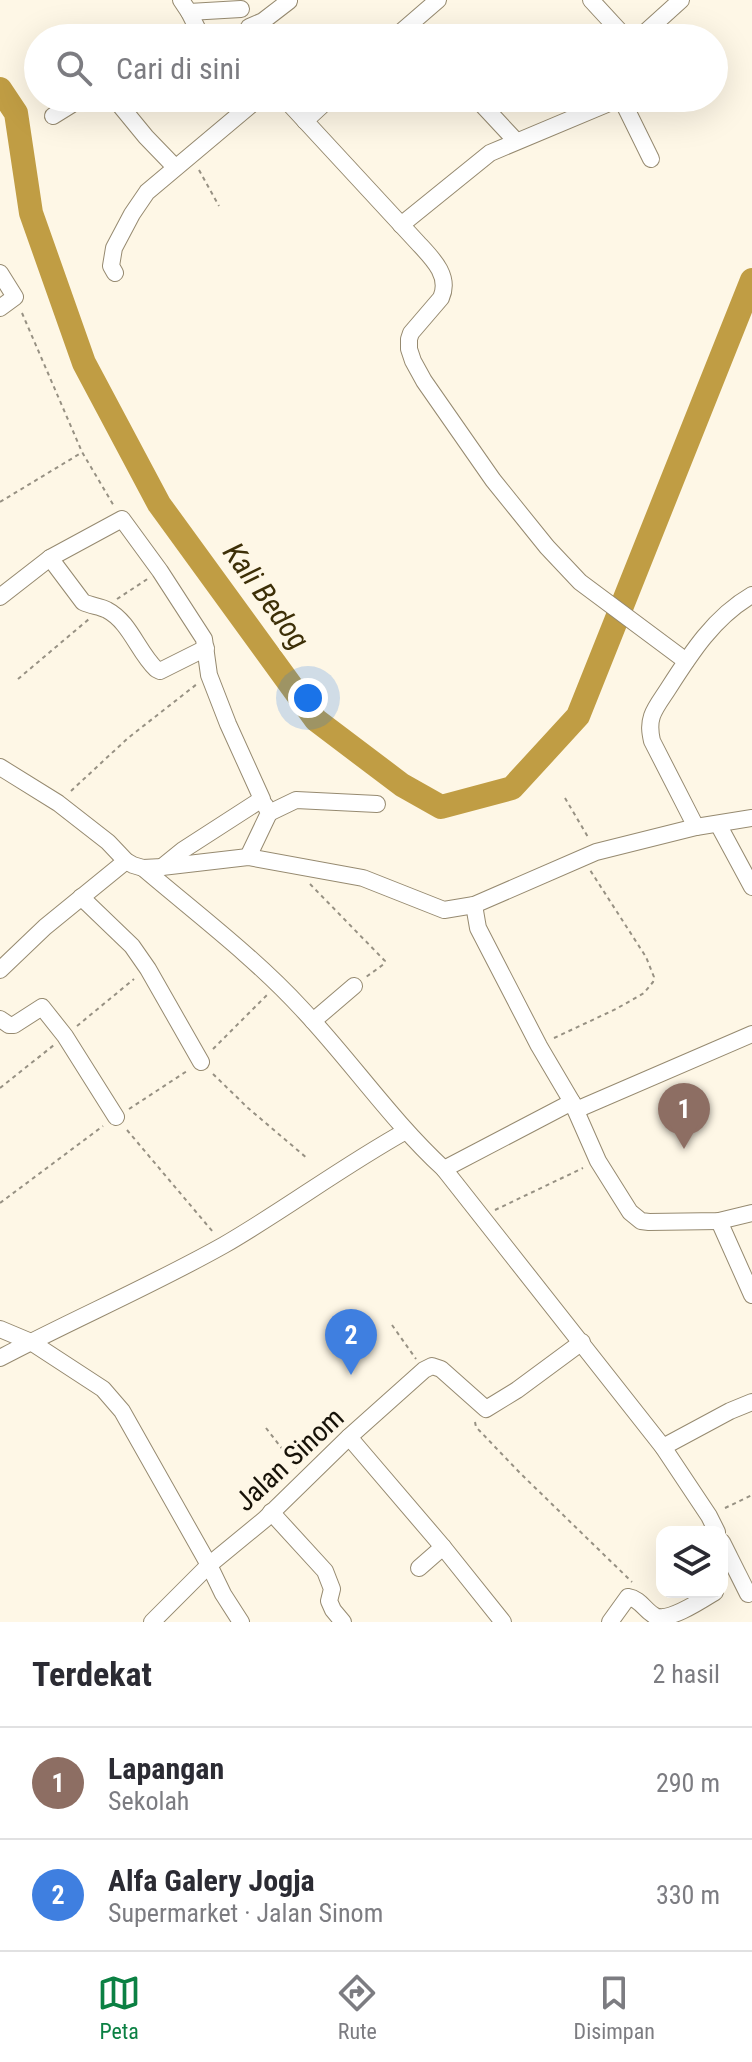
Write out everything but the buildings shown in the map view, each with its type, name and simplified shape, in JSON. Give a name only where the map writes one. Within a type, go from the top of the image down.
[{"type":"street","points":[[408,24],[438,0]]},
{"type":"street","points":[[654,24],[681,0]]},
{"type":"street","points":[[260,24],[289,1]]},
{"type":"street","points":[[597,2],[615,24]]},
{"type":"street","points":[[195,24],[185,6],[241,4],[248,24]]},
{"type":"street","points":[[53,116],[59,112]]},
{"type":"street","points":[[125,112],[175,167]]},
{"type":"street","points":[[115,273],[111,266],[112,254],[147,192],[242,112]]},
{"type":"street","points":[[297,112],[438,267],[445,285],[441,298],[411,333],[409,339],[413,361],[493,480],[580,582],[686,661]]},
{"type":"street","points":[[305,121],[315,112]]},
{"type":"street","points":[[489,112],[516,141]]},
{"type":"street","points":[[401,225],[490,153],[587,112]]},
{"type":"street","points":[[628,112],[651,159]]},
{"type":"street","points":[[0,273],[15,297],[0,308]]},
{"type":"street","points":[[0,597],[50,558],[122,519],[204,639],[209,675],[266,806],[248,857]]},
{"type":"street","points":[[50,558],[83,602],[115,615],[156,669],[160,671],[206,648]]},
{"type":"street","points":[[696,827],[652,741],[649,728],[652,714],[711,627],[752,595]]},
{"type":"street","points":[[0,767],[58,803],[108,842],[126,861],[143,868],[198,912],[313,1021],[406,1131],[484,1214],[663,1447],[714,1526]]},
{"type":"street","points":[[162,867],[183,850],[266,806],[296,800],[377,804]]},
{"type":"street","points":[[444,910],[474,905],[589,854],[696,827],[752,818]]},
{"type":"street","points":[[718,824],[752,887]]},
{"type":"street","points":[[143,868],[248,857],[293,865],[363,878],[444,910],[478,928]]},
{"type":"street","points":[[0,970],[45,927],[126,861]]},
{"type":"street","points":[[81,897],[132,946],[201,1062]]},
{"type":"street","points":[[474,905],[478,928],[574,1106],[598,1161],[630,1212],[641,1221],[719,1221],[752,1213]]},
{"type":"street","points":[[313,1021],[354,986]]},
{"type":"street","points":[[0,1019],[14,1025],[42,1007],[65,1036],[116,1117]]},
{"type":"street","points":[[444,1169],[574,1106],[752,1034]]},
{"type":"street","points":[[0,1358],[182,1268],[276,1214],[406,1131]]},
{"type":"street","points":[[719,1221],[752,1295]]},
{"type":"street","points":[[0,1329],[31,1342],[112,1397],[241,1622]]},
{"type":"street","points":[[424,1370],[432,1366],[441,1369],[486,1409],[582,1342]]},
{"type":"street","name":"Jalan Sinom","points":[[152,1622],[209,1565],[424,1370]]},
{"type":"street","points":[[663,1447],[752,1402]]},
{"type":"street","points":[[349,1437],[503,1622]]},
{"type":"street","points":[[271,1512],[325,1571],[332,1589],[329,1601],[343,1622]]},
{"type":"street","points":[[419,1568],[443,1547]]},
{"type":"street","points":[[728,1554],[750,1596]]},
{"type":"street","points":[[728,1589],[750,1596]]},
{"type":"street","points":[[610,1622],[628,1597],[634,1597],[653,1615],[663,1619],[704,1598]]},
{"type":"path","points":[[191,155],[219,206]]},
{"type":"path","points":[[15,297],[82,452],[122,519]]},
{"type":"path","points":[[0,502],[82,452]]},
{"type":"path","points":[[18,679],[103,608],[160,571]]},
{"type":"path","points":[[58,803],[128,738],[209,675]]},
{"type":"path","points":[[539,1046],[644,993],[654,977],[589,854],[565,798]]},
{"type":"path","points":[[293,865],[385,961],[354,986]]},
{"type":"path","points":[[136,1105],[201,1062],[277,984]]},
{"type":"path","points":[[201,1062],[248,1108],[308,1159]]},
{"type":"path","points":[[0,1203],[116,1117],[224,1244]]},
{"type":"path","points":[[484,1214],[598,1161]]},
{"type":"path","points":[[392,1325],[424,1370]]},
{"type":"path","points":[[486,1409],[476,1418],[476,1427],[632,1581],[636,1587],[634,1597]]},
{"type":"path","points":[[266,1428],[306,1479]]},
{"type":"path","points":[[709,1516],[752,1495]]},
{"type":"waterway","name":"Kali Bedog","points":[[0,89],[16,113],[31,213],[84,363],[159,504],[316,720],[402,785],[441,807],[512,788],[578,716],[752,280]]},
{"type":"place","name":"Lapangan","points":[[684,1149]]},
{"type":"place","name":"Alfa Galery Jogja","points":[[351,1375]]}]
